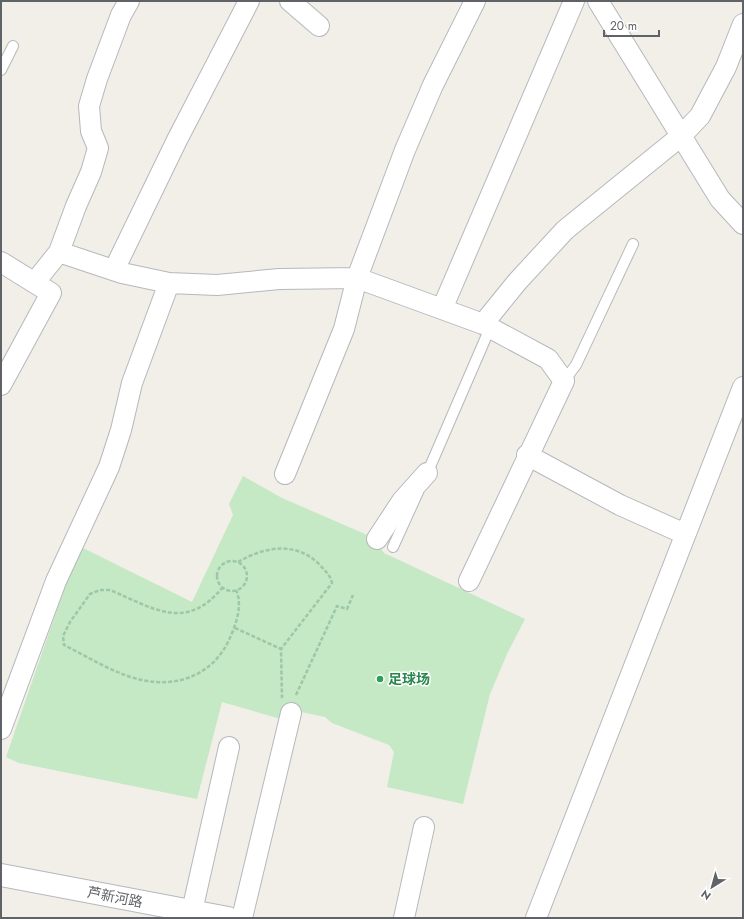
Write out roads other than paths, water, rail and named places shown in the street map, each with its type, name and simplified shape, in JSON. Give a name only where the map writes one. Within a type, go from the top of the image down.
[{"type":"street","points":[[35,282],[59,252],[76,206],[91,172],[98,148],[91,131],[89,106],[118,22],[129,1]]},
{"type":"street","points":[[114,270],[177,140],[249,1]]},
{"type":"street","points":[[290,1],[319,26]]},
{"type":"street","points":[[285,474],[344,328],[357,278],[405,150],[434,85],[475,1]]},
{"type":"street","points":[[442,309],[574,1]]},
{"type":"street","points":[[598,1],[720,199],[743,224]]},
{"type":"street","points":[[487,326],[517,282],[565,230],[681,136],[700,116],[726,67],[743,24]]},
{"type":"street","points":[[59,252],[114,270],[169,283],[216,285],[279,279],[357,278],[487,326],[548,359],[564,381],[469,581]]},
{"type":"street","points":[[1,262],[51,293],[1,385]]},
{"type":"street","points":[[1,729],[5,708],[56,581],[108,467],[121,430],[132,383],[169,283]]},
{"type":"street","points":[[536,918],[743,387]]},
{"type":"street","points":[[528,455],[620,505],[685,534]]},
{"type":"street","points":[[385,543],[402,501],[427,473]]},
{"type":"street","points":[[242,918],[291,713]]},
{"type":"street","points":[[192,911],[229,747]]},
{"type":"street","points":[[404,918],[424,827]]},
{"type":"street","name":"芦新河路","points":[[1,875],[228,918]]},
{"type":"lane","points":[[1,70],[13,46]]},
{"type":"lane","points":[[564,381],[576,365],[633,244]]},
{"type":"lane","points":[[427,473],[487,326]]},
{"type":"place","name":"足球场","points":[[380,679]]}]
